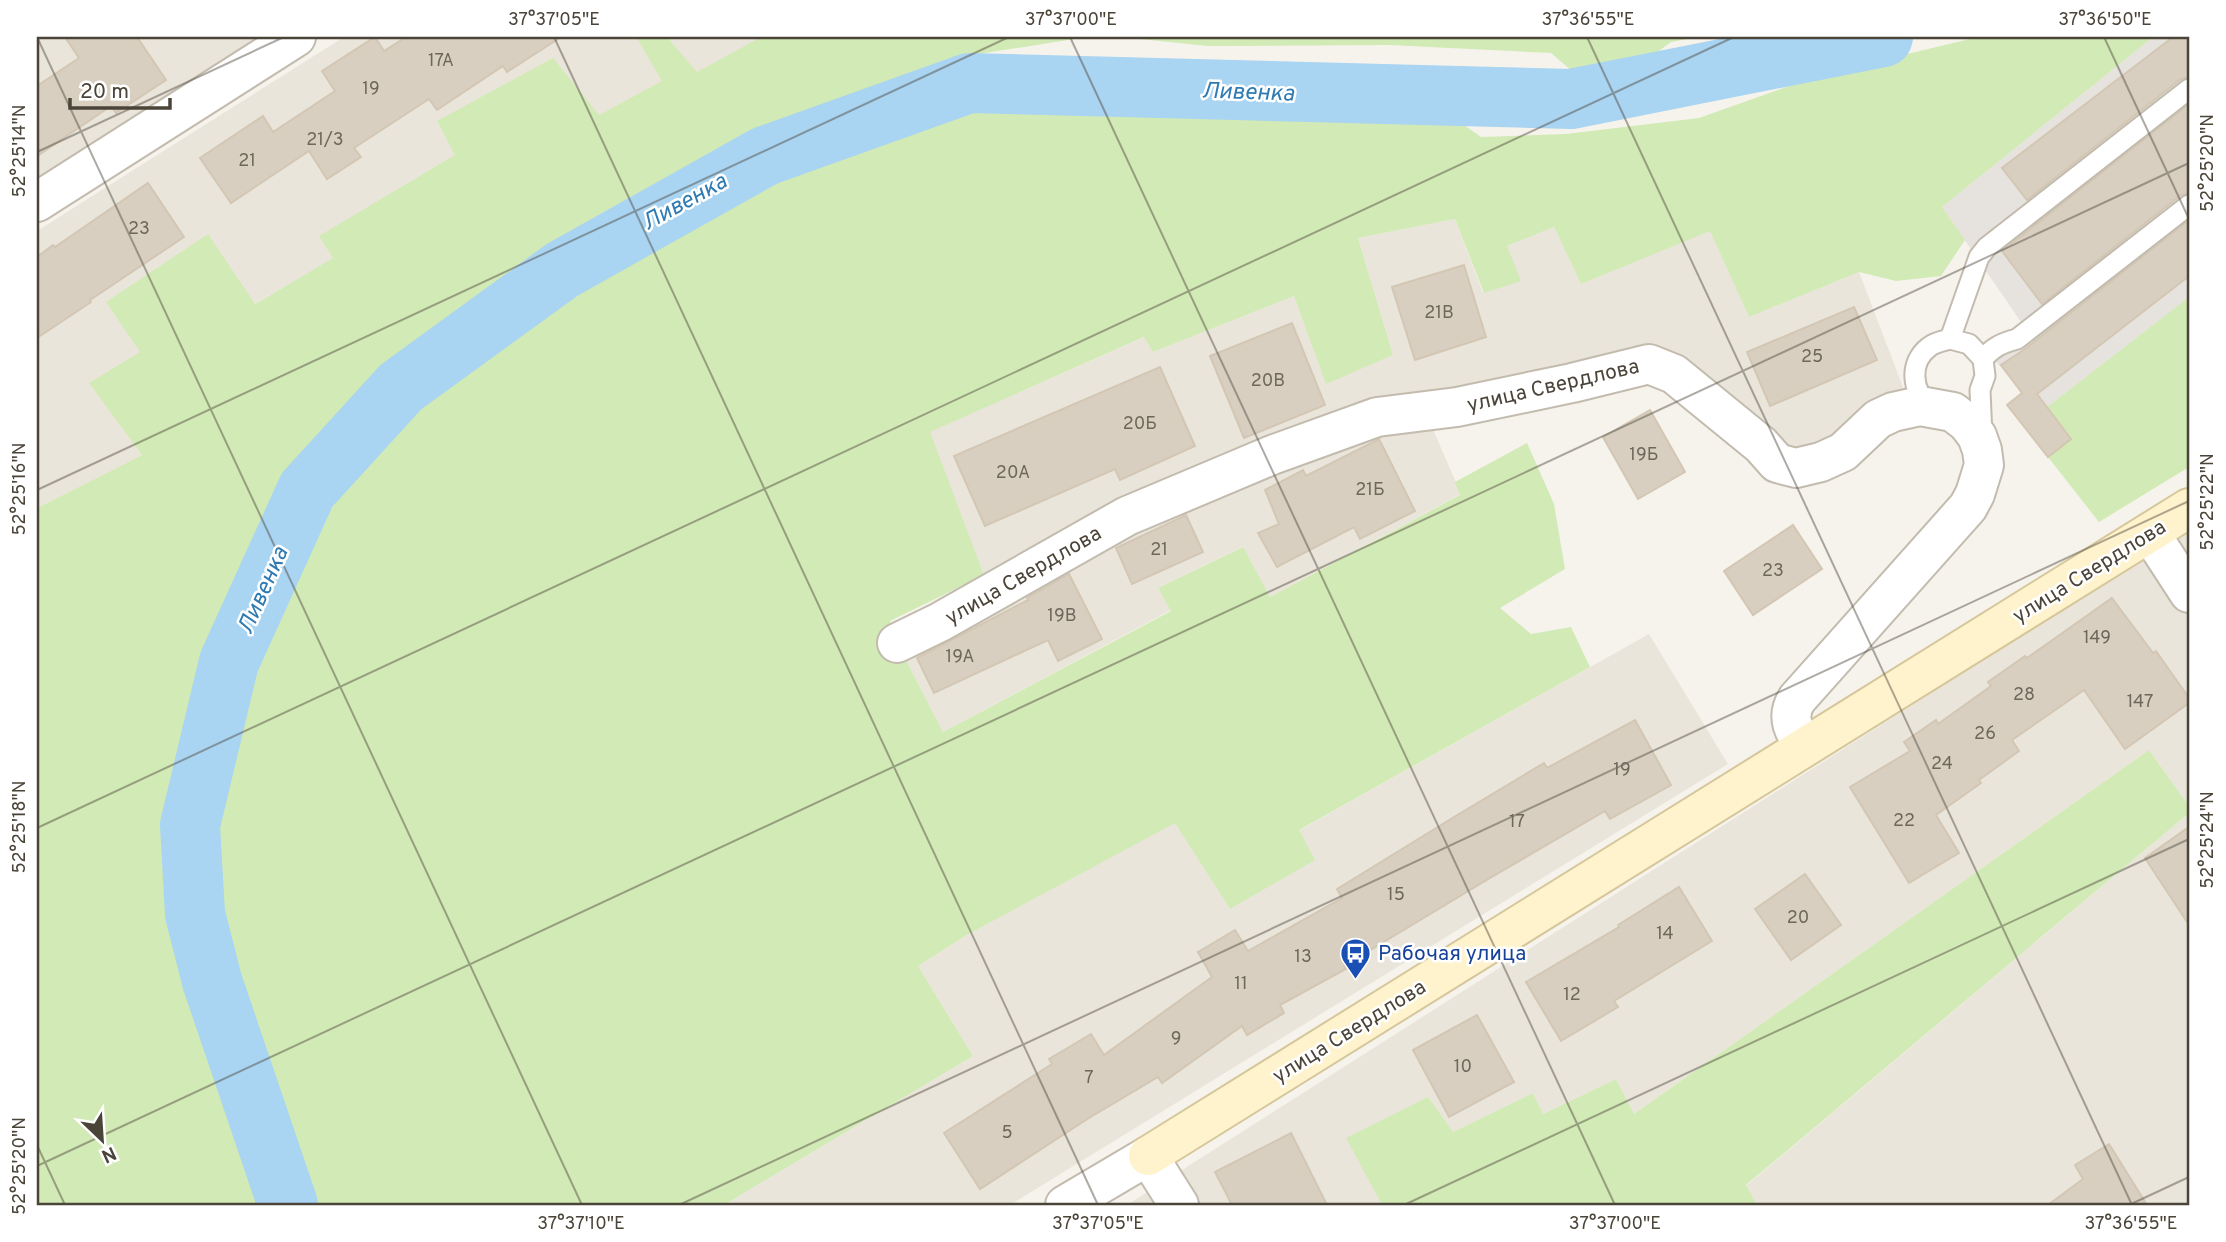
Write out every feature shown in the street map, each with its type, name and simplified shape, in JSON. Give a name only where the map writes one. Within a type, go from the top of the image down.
[{"type":"main road","name":"улица Свердлова","points":[[1148,1156],[2189,509]]},
{"type":"street","points":[[37,202],[296,37]]},
{"type":"street","name":"улица Свердлова","points":[[897,643],[940,622],[1126,516],[1272,455],[1377,417],[1457,407],[1649,364],[1674,374],[1761,445],[1777,463],[1796,468],[1821,462],[1843,452],[1878,419],[1911,408],[1955,403]]},
{"type":"street","points":[[1810,744],[1800,739],[1793,724],[1791,713],[1797,699],[1968,507],[1975,494],[1984,465],[1982,450],[1977,436],[1955,403]]},
{"type":"street","points":[[2150,533],[2189,593]]},
{"type":"street","points":[[1148,1156],[1179,1205]]},
{"type":"street","name":"улица Свердлова","points":[[1065,1205],[1148,1156]]},
{"type":"lane","points":[[1950,338],[1979,257],[1987,247],[2189,89]]},
{"type":"lane","points":[[1983,359],[1998,344],[2017,339],[2189,205]]},
{"type":"lane","points":[[1950,338],[1969,344],[1983,359],[1985,376],[1955,403],[1917,391],[1914,375],[1916,363],[1927,348],[1950,338]]},
{"type":"shaded area","points":[[37,37],[266,37],[37,181]]},
{"type":"shaded area","points":[[344,37],[636,37],[663,81],[599,115],[437,122],[456,155],[320,236],[334,258],[254,304],[106,302],[141,352],[90,383],[142,455],[37,508],[37,231]]},
{"type":"shaded area","points":[[667,37],[761,37],[697,73]]},
{"type":"shaded area","points":[[2153,37],[2189,37],[2189,297],[2047,407],[2071,439],[2048,457],[2007,405],[2022,393],[1985,348],[2021,322],[1942,207]]},
{"type":"shaded area","points":[[1455,219],[1483,293],[1507,246],[1554,227],[1581,284],[1710,230],[1749,317],[1859,272],[1911,408],[1796,468],[1674,374],[1425,411],[1461,494],[1270,597],[1242,547],[1158,588],[1171,610],[943,732],[897,643],[991,593],[929,432],[1145,337],[1153,352],[1294,296],[1326,383],[1393,355],[1358,238]]},
{"type":"shaded area","points":[[2189,529],[2189,806],[2149,750],[1634,1114],[1616,1079],[1543,1114],[1533,1093],[1453,1132],[1347,1138],[1382,1205],[1127,1205]]},
{"type":"shaded area","points":[[1649,634],[1728,764],[1010,1205],[724,1205],[973,1056],[918,966],[965,936],[1175,822],[1230,909],[1314,860],[1298,831]]},
{"type":"shaded area","points":[[2189,813],[2189,1205],[1757,1205],[1746,1186]]},
{"type":"green space","points":[[636,37],[667,37],[697,72],[761,37],[1087,37],[947,59],[790,118],[556,253],[380,382],[300,471],[228,600],[175,824],[179,935],[225,1071],[263,1205],[37,1205],[37,508],[142,455],[89,383],[140,352],[106,302],[208,234],[255,304],[333,258],[319,236],[455,155],[437,121],[553,58],[599,115],[662,81]]},
{"type":"green space","points":[[1120,37],[1698,37],[1671,42],[1636,68],[1614,78],[1579,77],[1551,53],[1389,45],[1208,46]]},
{"type":"green space","points":[[1978,37],[2153,37],[1942,207],[1965,240],[1941,276],[1896,281],[1859,272],[1749,317],[1710,231],[1581,284],[1554,227],[1507,246],[1521,281],[1484,293],[1455,219],[1358,238],[1393,355],[1326,384],[1294,296],[1153,352],[1144,337],[930,432],[984,575],[890,621],[897,643],[943,732],[1171,611],[1158,588],[1243,547],[1270,597],[1460,495],[1455,482],[1527,443],[1554,504],[1565,569],[1500,608],[1531,634],[1571,627],[1590,667],[1299,830],[1315,860],[1230,909],[1175,823],[965,936],[918,966],[973,1056],[724,1205],[308,1205],[252,1045],[213,911],[219,810],[281,586],[374,443],[535,319],[694,218],[871,138],[982,103],[1095,98],[1444,111],[1481,137],[1566,134],[1699,118],[1820,75]]},
{"type":"green space","points":[[2189,297],[2189,467],[2099,522],[2048,457],[2071,439],[2047,407]]},
{"type":"green space","points":[[2149,750],[2189,806],[2189,813],[1746,1185],[1757,1205],[1382,1205],[1346,1138],[1428,1097],[1453,1132],[1533,1093],[1543,1114],[1616,1079],[1634,1114]]},
{"type":"building","points":[[65,37],[137,37],[166,80],[116,113],[111,106],[37,156],[37,86],[79,58]]},
{"type":"building","points":[[375,37],[384,51],[406,37],[561,37],[507,72],[503,66],[437,110],[429,99],[354,148],[361,157],[327,179],[309,151],[231,203],[200,158],[263,116],[273,132],[335,91],[322,71]]},
{"type":"building","points":[[2173,37],[2189,37],[2189,77],[2181,79],[2027,200],[2002,168]]},
{"type":"building","points":[[2189,104],[2189,193],[2181,195],[2042,304],[2002,251]]},
{"type":"building","points":[[148,183],[184,237],[37,338],[37,257]]},
{"type":"building","points":[[2189,220],[2189,276],[2037,394],[2071,439],[2048,457],[2007,405],[2022,393],[2001,365]]},
{"type":"building","points":[[1464,265],[1486,337],[1415,360],[1392,287]]},
{"type":"building","points":[[1854,307],[1877,360],[1770,406],[1747,352]]},
{"type":"building","points":[[1292,323],[1325,405],[1244,438],[1210,356]]},
{"type":"building","points":[[1160,367],[1195,446],[1120,480],[1115,469],[985,526],[954,456]]},
{"type":"building","points":[[1650,410],[1685,472],[1638,499],[1603,437]]},
{"type":"building","points":[[1379,439],[1415,511],[1360,539],[1354,527],[1277,567],[1258,533],[1279,524],[1265,490],[1303,470],[1306,476]]},
{"type":"building","points":[[1186,515],[1203,552],[1132,584],[1116,548]]},
{"type":"building","points":[[1793,525],[1822,569],[1753,615],[1724,571]]},
{"type":"building","points":[[1069,574],[1102,639],[1058,661],[1048,640],[934,693],[917,658],[1028,600],[1027,598]]},
{"type":"building","points":[[2112,598],[2153,653],[2156,651],[2189,698],[2189,703],[2125,749],[2084,690],[2012,740],[2019,751],[1979,780],[1981,783],[1936,815],[1959,853],[1909,883],[1850,787],[1910,751],[1904,742],[1936,720],[1938,724],[1991,686],[1988,682]]},
{"type":"building","points":[[1635,720],[1671,785],[1610,819],[1605,811],[1490,878],[1344,966],[1346,969],[1280,1005],[1284,1013],[1247,1035],[1242,1026],[1162,1083],[1158,1077],[980,1189],[944,1133],[1052,1064],[1049,1059],[1091,1034],[1104,1055],[1212,977],[1198,952],[1235,930],[1248,951],[1342,898],[1337,889],[1544,763],[1547,768]]},
{"type":"building","points":[[2189,827],[2189,925],[2145,858]]},
{"type":"building","points":[[1805,874],[1841,925],[1791,960],[1755,909]]},
{"type":"building","points":[[1679,887],[1712,941],[1614,1001],[1618,1007],[1561,1041],[1526,982],[1619,927],[1618,925]]},
{"type":"building","points":[[1477,1015],[1514,1082],[1449,1117],[1413,1050]]},
{"type":"building","points":[[1291,1133],[1327,1205],[1232,1205],[1215,1172]]},
{"type":"building","points":[[2109,1144],[2147,1205],[2048,1205],[2083,1179],[2075,1165]]},
{"type":"waterway","name":"Ливенка","points":[[288,1205],[212,981],[195,914],[190,825],[229,662],[307,490],[401,387],[562,270],[765,156],[969,83],[1571,99],[1883,37]]},
{"type":"place","name":"Рабочая улица","points":[[1355,980]]}]
